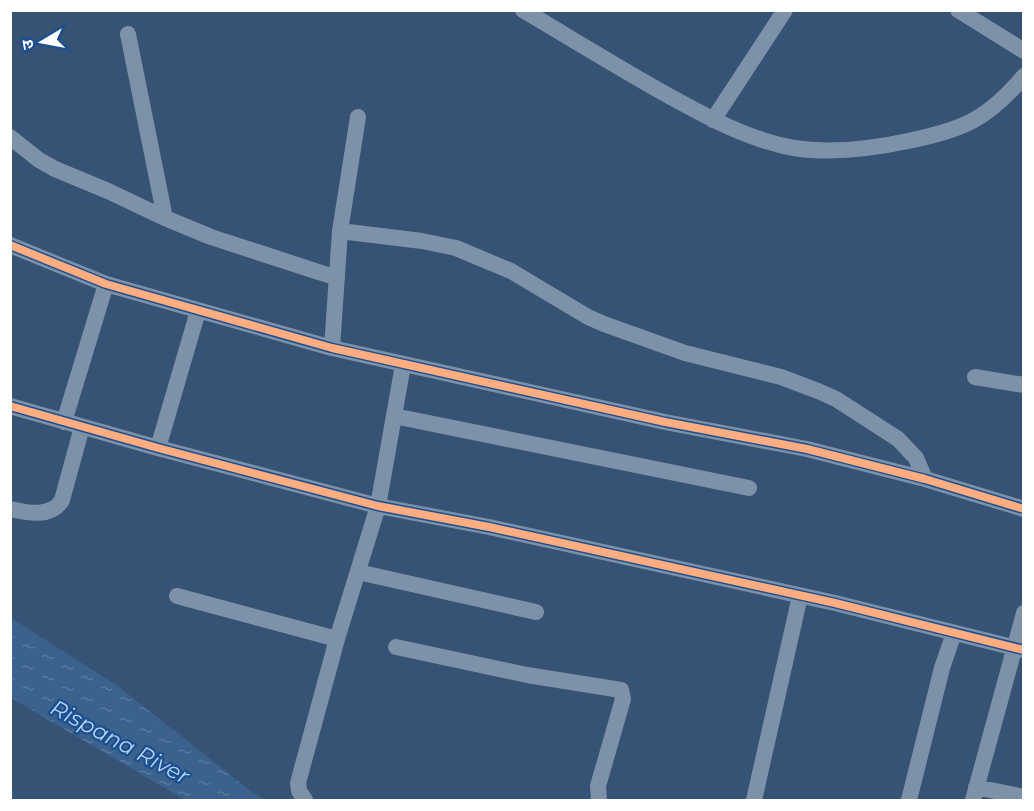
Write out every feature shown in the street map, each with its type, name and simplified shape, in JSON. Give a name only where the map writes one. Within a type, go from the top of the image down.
[{"type":"street","points":[[713,120],[785,10]]},
{"type":"street","points":[[958,10],[1023,51]]},
{"type":"street","points":[[524,11],[713,120],[764,141],[795,148],[830,151],[891,145],[944,134],[967,125],[1000,102],[1023,76]]},
{"type":"street","points":[[128,34],[165,218]]},
{"type":"street","points":[[332,348],[340,231],[358,117]]},
{"type":"street","points":[[10,137],[39,160],[55,169],[165,218],[211,237],[337,278]]},
{"type":"street","points":[[340,231],[422,241],[456,248],[511,271],[603,324],[685,353],[781,377],[818,391],[836,399],[898,439],[916,458],[925,479]]},
{"type":"street","points":[[10,245],[106,284],[332,348],[665,422],[807,449],[925,479],[1023,509]]},
{"type":"street","points":[[64,422],[106,284]]},
{"type":"street","points":[[158,448],[198,310]]},
{"type":"street","points":[[305,801],[299,791],[298,783],[337,639],[378,506],[403,364]]},
{"type":"street","points":[[975,377],[1023,385]]},
{"type":"street","points":[[10,406],[378,506],[489,527],[800,596],[1019,648]]},
{"type":"street","points":[[394,416],[749,488]]},
{"type":"street","points":[[10,509],[41,513],[57,508],[62,500],[82,427]]},
{"type":"street","points":[[358,572],[536,612]]},
{"type":"street","points":[[177,596],[337,639]]},
{"type":"street","points":[[754,801],[800,596]]},
{"type":"street","points":[[1023,613],[1019,648],[975,794],[1023,797]]},
{"type":"street","points":[[909,801],[942,668],[954,633]]},
{"type":"street","points":[[396,647],[527,675],[621,690],[623,699],[598,786],[599,801]]},
{"type":"water","name":"Rispana River","points":[[11,618],[118,686],[252,792],[266,800],[185,800],[11,698]]},
{"type":"cycle path","points":[[10,245],[106,284],[332,348],[665,422],[807,449],[925,479],[1024,509]]},
{"type":"cycle path","points":[[10,406],[378,506],[489,527],[835,603],[1024,650]]}]
